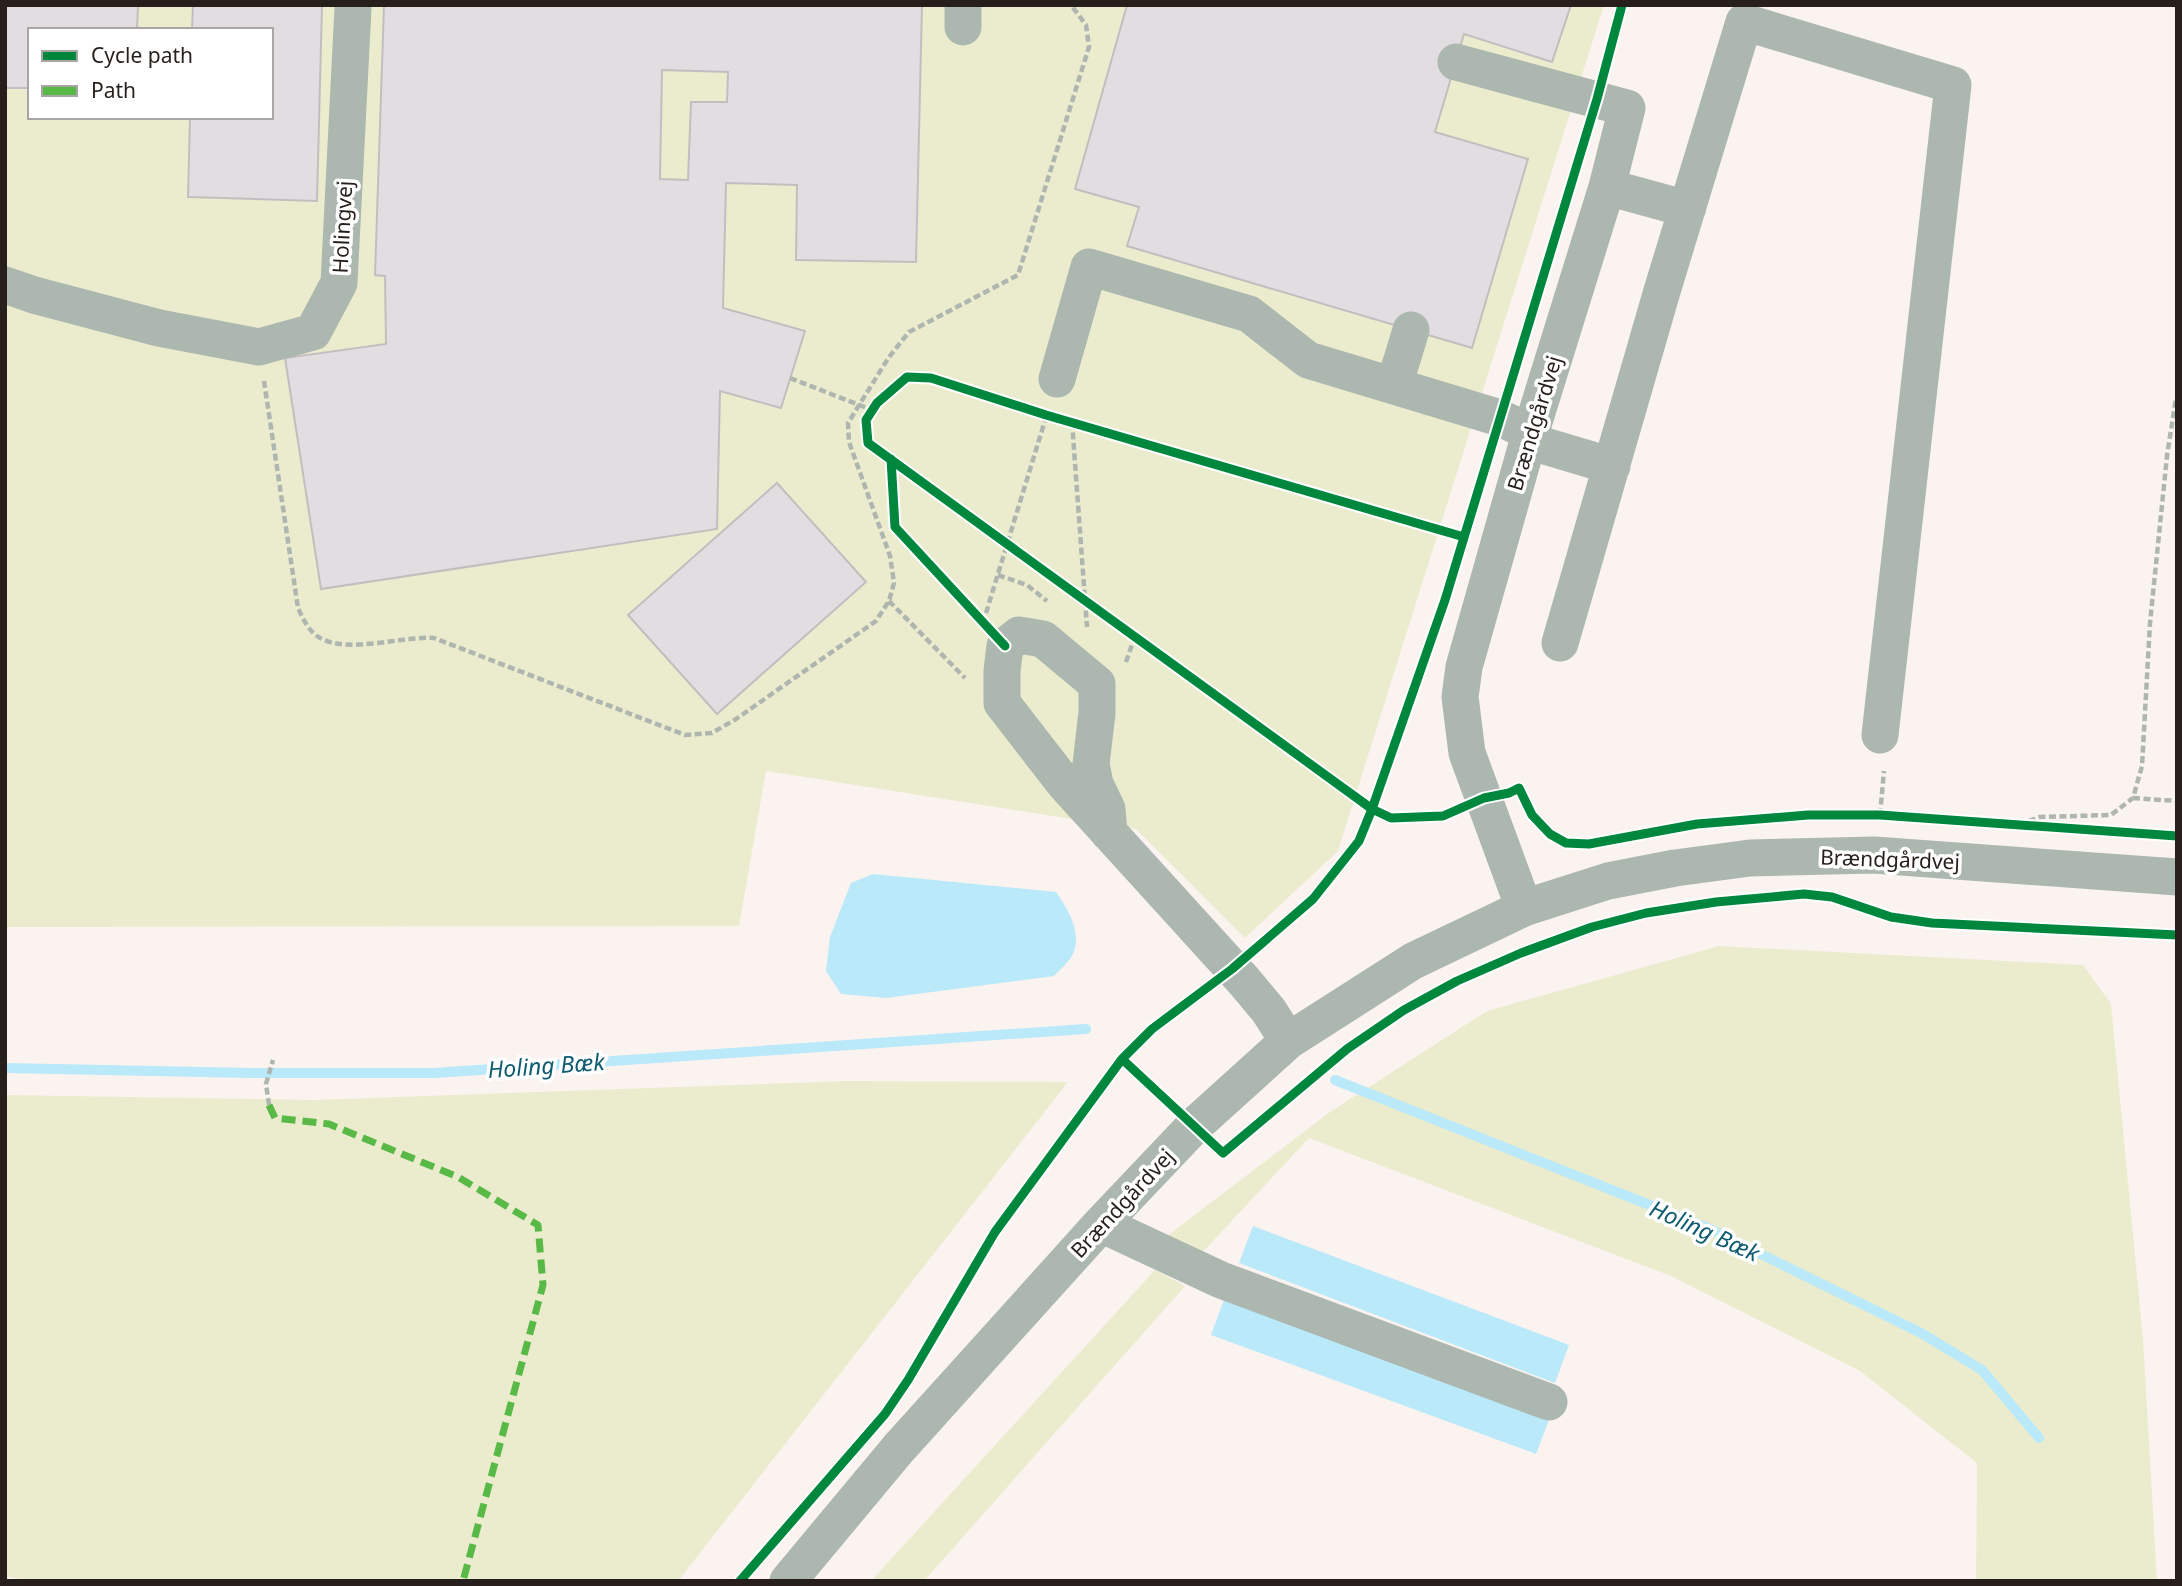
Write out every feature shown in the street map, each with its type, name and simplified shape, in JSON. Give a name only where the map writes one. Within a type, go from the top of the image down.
[{"type":"street","name":"Holingvej","points":[[5,285],[159,328],[259,347],[313,332],[339,283],[353,8]]},
{"type":"street","points":[[1560,643],[1744,22],[1953,85],[1880,735]]},
{"type":"street","name":"Brændgårdvej","points":[[1456,62],[1627,108],[1607,187],[1529,436],[1464,667],[1460,697],[1466,753],[1524,908]]},
{"type":"street","points":[[1607,187],[1688,207]]},
{"type":"street","points":[[1057,379],[1089,267],[1249,314],[1308,360],[1500,418],[1529,436],[1612,466]]},
{"type":"street","points":[[1394,386],[1410,330]]},
{"type":"street","points":[[1109,833],[1107,809],[1095,784],[1091,764],[1097,713],[1097,684],[1043,639],[1019,635],[1005,646],[1002,703],[1063,783],[1244,981],[1289,1041]]},
{"type":"street","name":"Brændgårdvej","points":[[788,1581],[898,1448],[1101,1224],[1194,1126],[1289,1041],[1413,961],[1524,908],[1608,881],[1749,858],[1874,855],[2177,877]]},
{"type":"street","points":[[1101,1224],[1221,1280],[1549,1402]]},
{"type":"path","points":[[259,347],[298,608],[306,624],[319,638],[337,644],[415,637],[434,639],[685,735],[712,733],[876,621],[889,601],[894,583],[890,556],[849,442],[848,423],[909,332],[1018,275],[1088,47],[1086,25],[1071,5]]},
{"type":"path","points":[[790,378],[859,405],[875,407],[866,419]]},
{"type":"path","points":[[983,624],[1057,379]]},
{"type":"path","points":[[2019,825],[2039,817],[2111,815],[2133,797],[2142,766],[2150,623],[2167,456],[2176,398]]},
{"type":"path","points":[[1034,411],[1086,426]]},
{"type":"path","points":[[1066,658],[1087,634],[1072,422]]},
{"type":"path","points":[[997,536],[1019,552]]},
{"type":"path","points":[[1075,593],[1096,608]]},
{"type":"path","points":[[889,601],[964,679],[968,668]]},
{"type":"path","points":[[974,614],[983,624]]},
{"type":"path","points":[[1125,629],[1146,644]]},
{"type":"path","points":[[2133,797],[2177,801]]},
{"type":"path","points":[[1868,815],[1894,816]]},
{"type":"path","points":[[2005,824],[2059,828]]},
{"type":"path","points":[[269,1105],[266,1084],[273,1060]]},
{"type":"green space","points":[[5,5],[1604,5],[1338,851],[1245,938],[1136,829],[766,771],[739,926],[5,927]]},
{"type":"green space","points":[[1719,946],[2083,965],[2111,1004],[2143,1339],[2157,1581],[1976,1581],[1977,1463],[1860,1371],[1671,1276],[1309,1138],[1199,1256],[1167,1236],[1330,1112],[1487,1011]]},
{"type":"green space","points":[[846,1081],[1068,1082],[678,1581],[31,1581],[5,1576],[5,1095],[314,1100]]},
{"type":"green space","points":[[1155,1270],[1185,1286],[924,1581],[871,1581]]},
{"type":"water","points":[[873,874],[1056,892],[1074,924],[1074,951],[1054,976],[886,998],[841,994],[826,971],[830,937],[851,883]]},
{"type":"water","points":[[1253,1226],[1569,1345],[1555,1383],[1239,1263]]},
{"type":"water","points":[[1225,1297],[1550,1417],[1536,1454],[1211,1335]]},
{"type":"building","points":[[5,5],[138,5],[137,28],[28,28],[28,88],[5,88]]},
{"type":"building","points":[[193,5],[322,5],[317,201],[188,197],[190,119],[273,119],[273,28],[192,28]]},
{"type":"building","points":[[384,5],[922,5],[916,262],[796,260],[797,185],[726,183],[723,308],[805,331],[781,408],[720,391],[717,529],[321,589],[285,358],[386,344],[385,276],[375,275]],"holes":[[[662,70],[728,72],[727,102],[691,102],[688,180],[660,179]]]},
{"type":"building","points":[[1127,5],[1571,5],[1552,62],[1464,34],[1435,132],[1528,159],[1472,348],[1127,246],[1139,207],[1075,189]]},
{"type":"building","points":[[777,483],[866,582],[717,714],[628,615]]},
{"type":"waterway","name":"Holing Bæk","points":[[5,1068],[251,1073],[434,1073],[1086,1029]]},
{"type":"waterway","name":"Holing Bæk","points":[[1335,1080],[1710,1229],[1921,1333],[1982,1370],[2039,1438]]},
{"type":"marked path","points":[[269,1105],[275,1118],[329,1124],[458,1177],[538,1225],[543,1285],[463,1581]]},
{"type":"cycle path","points":[[740,1581],[885,1414],[995,1232],[1122,1059],[1152,1029],[1232,969],[1313,899],[1359,841],[1445,600],[1597,99],[1622,5]]},
{"type":"cycle path","points":[[1464,537],[1046,415],[931,378],[907,377],[877,403],[866,420],[868,443],[1372,809],[1391,818],[1443,816],[1484,798],[1519,788],[1532,815],[1550,834],[1566,843],[1589,844],[1697,824],[1808,815],[1880,815],[2177,836]]},
{"type":"cycle path","points":[[891,459],[895,527],[1005,646]]},
{"type":"cycle path","points":[[1122,1059],[1223,1153],[1347,1049],[1404,1010],[1457,981],[1521,953],[1592,927],[1646,913],[1716,902],[1804,894],[1832,897],[1891,917],[1932,923],[2177,935]]}]
